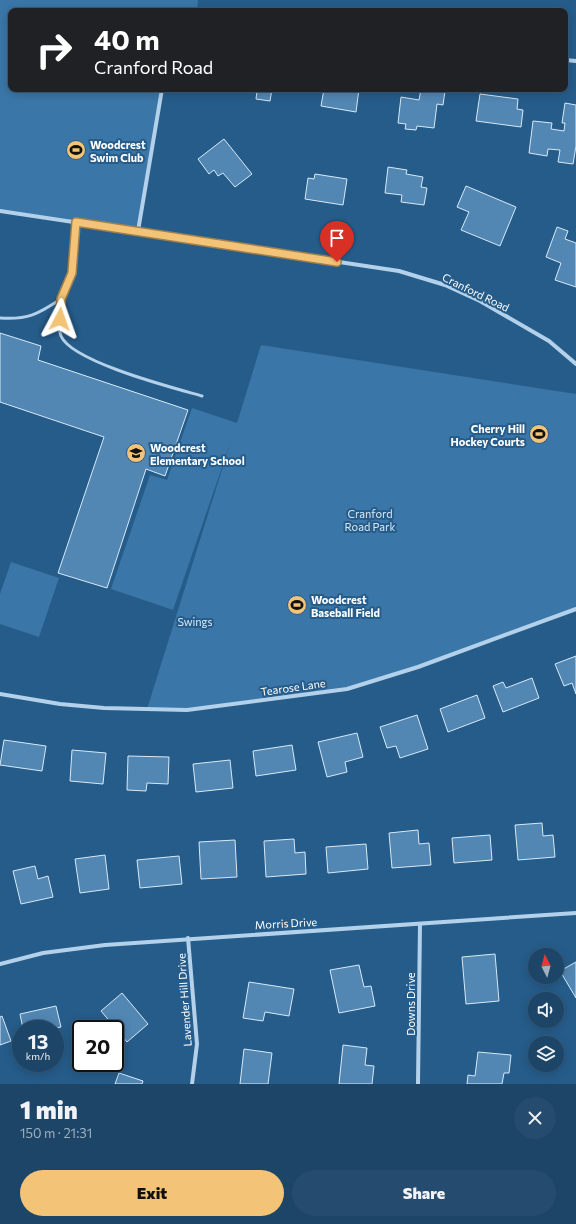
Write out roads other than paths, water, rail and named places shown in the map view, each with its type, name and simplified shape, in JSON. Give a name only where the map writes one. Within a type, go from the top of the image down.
[{"type":"street","points":[[138,231],[161,92]]},
{"type":"street","name":"Cranford Road","points":[[0,210],[398,271],[445,285],[480,301],[548,341],[576,364]]},
{"type":"street","name":"Tearose Lane","points":[[0,694],[60,704],[104,708],[187,710],[347,689],[418,667],[576,609]]},
{"type":"street","name":"Morris Drive","points":[[0,964],[50,952],[105,944],[576,913]]},
{"type":"street","name":"Downs Drive","points":[[418,1084],[420,924]]},
{"type":"street","name":"Lavender Hill Drive","points":[[188,938],[197,1044],[192,1084]]},
{"type":"lane","points":[[76,222],[72,273],[61,299],[61,336],[67,344],[78,353],[110,367],[202,396]]},
{"type":"lane","points":[[0,318],[21,318],[39,314],[61,299]]},
{"type":"place","name":"Woodcrest Swim Club","points":[[76,150]]},
{"type":"place","name":"Cherry Hill Hockey Courts","points":[[539,434]]},
{"type":"place","name":"Woodcrest Elementary School","points":[[136,453]]},
{"type":"place","name":"Woodcrest Baseball Field","points":[[297,605]]},
{"type":"park label","name":"Cranford Road Park","points":[[370,519]]},
{"type":"park label","name":"Swings","points":[[195,621]]}]
